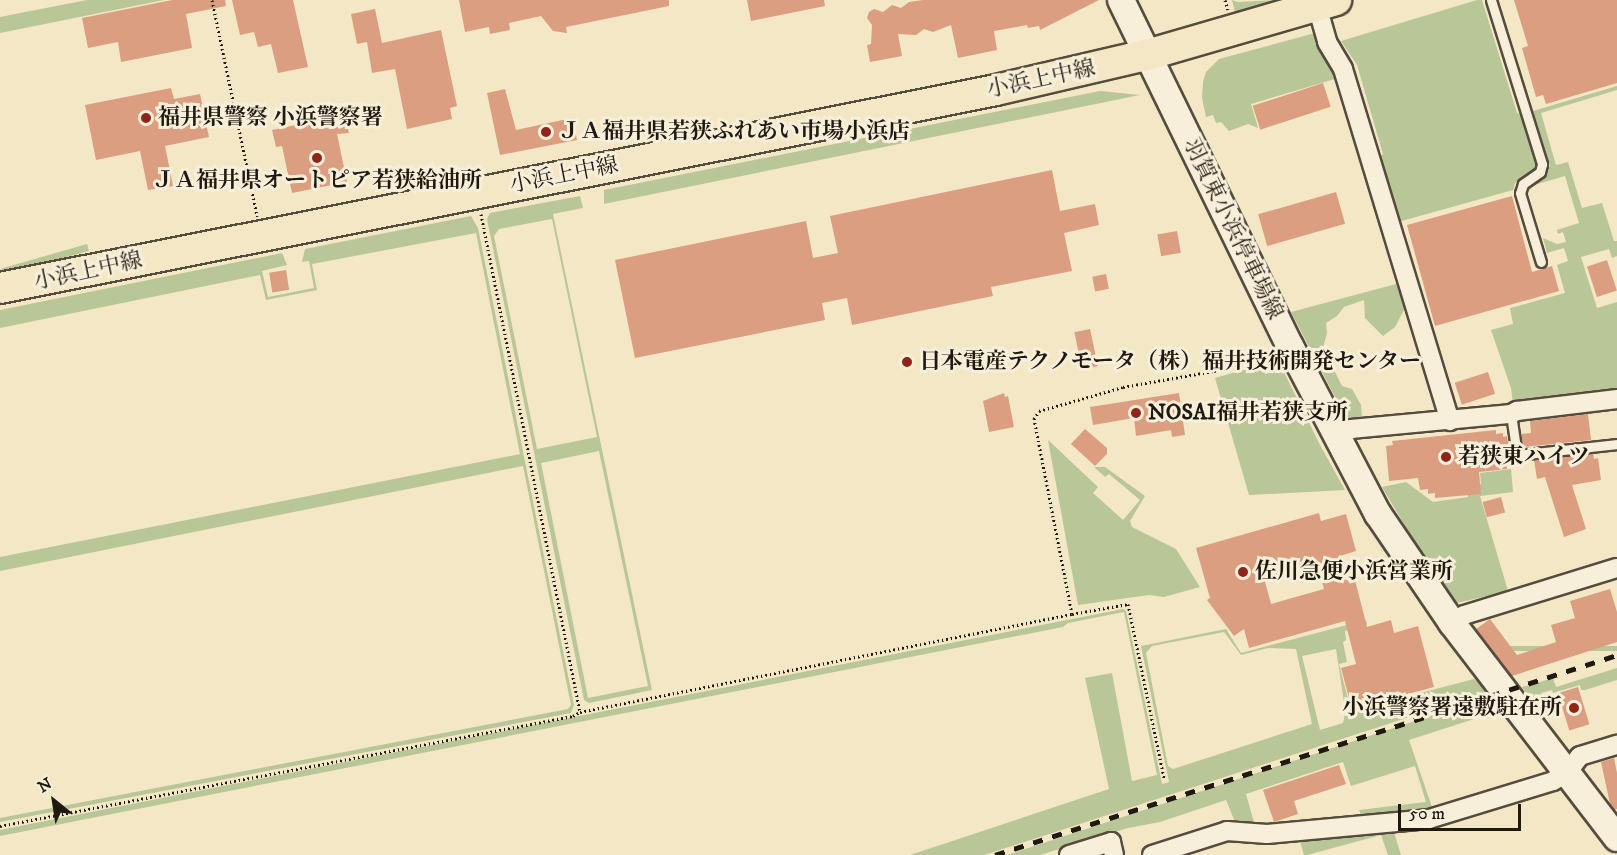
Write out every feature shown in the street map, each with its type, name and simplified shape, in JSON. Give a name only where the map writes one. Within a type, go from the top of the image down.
[{"type":"main road","name":"羽賀東小浜停車場線","points":[[1121,0],[1336,437],[1396,543],[1452,623],[1617,838]]},
{"type":"main road","name":"小浜上中線","points":[[0,288],[984,92],[1147,54],[1326,3]]},
{"type":"street","points":[[1326,3],[1327,42],[1343,69],[1450,421]]},
{"type":"street","points":[[1336,437],[1351,429],[1450,421],[1617,399]]},
{"type":"street","points":[[1452,623],[1464,615],[1617,568]]},
{"type":"street","points":[[1152,855],[1227,831],[1267,834],[1429,819],[1553,781],[1567,773],[1580,756],[1617,745]]},
{"type":"street","points":[[1069,855],[1111,842],[1114,855]]},
{"type":"lane","points":[[1491,0],[1542,164],[1540,172],[1523,184],[1520,193],[1540,262]]},
{"type":"lane","points":[[1511,414],[1518,455],[1617,444]]},
{"type":"path","points":[[212,0],[261,235]]},
{"type":"path","points":[[476,192],[580,712]]},
{"type":"path","points":[[1072,614],[1034,419],[1038,411],[1123,387],[1214,371],[1290,346]]},
{"type":"path","points":[[0,826],[573,716],[580,712],[1128,604],[1164,778]]},
{"type":"green space","points":[[87,0],[164,0],[0,33],[0,17]]},
{"type":"green space","points":[[1232,0],[1238,2],[1276,0],[1235,12]]},
{"type":"green space","points":[[1482,0],[1517,113],[1523,121],[1537,168],[1515,183],[1513,190],[1398,222],[1380,157],[1383,154],[1357,65],[1341,41]]},
{"type":"green space","points":[[1315,33],[1335,79],[1251,104],[1258,128],[1248,124],[1229,131],[1221,122],[1216,123],[1213,115],[1206,117],[1202,98],[1203,82],[1206,72],[1219,59]]},
{"type":"green space","points":[[1617,86],[1617,90],[1541,113],[1556,165],[1568,162],[1582,208],[1602,203],[1614,241],[1617,241],[1617,256],[1612,258],[1609,249],[1581,257],[1597,308],[1617,302],[1617,392],[1513,404],[1511,388],[1491,330],[1513,324],[1510,308],[1565,293],[1557,265],[1568,261],[1564,248],[1547,253],[1543,238],[1557,244],[1566,242],[1563,232],[1558,234],[1557,230],[1579,223],[1565,176],[1527,187],[1545,175],[1550,166],[1533,111]]},
{"type":"green space","points":[[1100,91],[1140,95],[604,204],[604,190]]},
{"type":"green space","points":[[580,196],[583,208],[553,214],[652,690],[589,703],[584,700],[487,219],[490,213]],"holes":[[[552,219],[597,437],[537,449],[494,236],[499,229]],[[599,451],[648,686],[588,698],[541,463]]]},
{"type":"green space","points":[[471,216],[478,228],[574,705],[571,713],[0,822],[0,818],[568,709],[571,705],[523,466],[0,571],[0,557],[520,454],[476,233],[312,264],[317,290],[266,300],[260,275],[0,328],[0,310],[282,253],[287,265],[262,271],[268,297],[314,288],[309,261],[302,262],[305,249]]},
{"type":"green space","points":[[87,244],[89,251],[3,275],[1,269]]},
{"type":"green space","points":[[1396,284],[1405,308],[1395,327],[1383,336],[1365,318],[1364,300],[1344,307],[1337,316],[1326,323],[1327,333],[1323,348],[1342,386],[1352,389],[1361,405],[1362,419],[1346,418],[1291,312]]},
{"type":"green space","points":[[1278,360],[1345,490],[1249,495],[1215,378]]},
{"type":"green space","points":[[1048,440],[1098,487],[1093,493],[1123,520],[1140,500],[1109,474],[1105,477],[1094,467],[1105,467],[1145,496],[1130,521],[1132,527],[1176,549],[1200,587],[1164,597],[1149,595],[1078,605]]},
{"type":"green space","points":[[1511,469],[1513,492],[1480,496],[1508,591],[1457,603],[1414,541],[1382,487],[1406,482],[1433,502],[1468,497],[1467,493],[1474,485],[1481,484],[1480,473]]},
{"type":"green space","points":[[1123,609],[1126,611],[1162,784],[1169,782],[1141,646],[1226,629],[1241,653],[1366,620],[1367,625],[1345,631],[1346,640],[1343,642],[1347,662],[1339,664],[1351,711],[1474,679],[1490,691],[984,855],[910,855],[1109,789],[1085,678],[1112,673],[1132,781],[1157,775],[1124,612],[1068,623],[1063,627],[0,836],[0,830]],"holes":[[[1224,632],[1241,655],[1268,648],[1296,649],[1312,724],[1173,769],[1168,766],[1146,653],[1152,646]],[[1336,649],[1345,709],[1344,719],[1343,723],[1320,730],[1302,656]]]},
{"type":"green space","points":[[1507,646],[1617,646],[1617,651],[1507,651]]},
{"type":"green space","points":[[1617,668],[1617,680],[1585,690],[1581,690],[1580,685],[1553,693],[1552,690],[1541,693],[1548,716],[1546,720],[1522,687],[1553,678],[1556,687]]},
{"type":"green space","points":[[1491,696],[1499,711],[1409,740],[1433,810],[1361,815],[1359,810],[1426,802],[1415,766],[1351,786],[1343,762],[1246,794],[1255,826],[1245,825],[1240,820],[1235,822],[1226,800],[1160,822],[1128,828],[1040,855],[1007,855]]},
{"type":"green space","points":[[1393,829],[1401,855],[1388,855],[1381,835],[1307,855],[1304,855],[1299,838]]},
{"type":"building","points":[[172,0],[225,0],[226,6],[186,14],[192,48],[121,62],[118,42],[88,48],[82,18]]},
{"type":"building","points":[[232,0],[293,0],[308,67],[278,73],[271,44],[258,47],[254,32],[240,35]]},
{"type":"building","points":[[459,0],[669,0],[669,6],[566,27],[567,33],[553,31],[541,16],[509,23],[510,30],[490,34],[489,27],[465,32]]},
{"type":"building","points":[[747,0],[824,0],[825,6],[751,21]]},
{"type":"building","points":[[923,0],[1099,0],[1040,30],[1039,26],[1028,28],[1027,25],[994,31],[997,50],[958,58],[951,25],[933,32],[924,29],[916,35],[898,34],[902,56],[870,62],[867,45],[871,44],[872,25],[867,18],[869,12],[874,9],[883,12],[892,5],[901,8],[909,2]]},
{"type":"building","points":[[1514,0],[1617,0],[1617,83],[1546,104],[1543,95],[1536,97],[1522,48],[1528,46]]},
{"type":"building","points":[[375,9],[382,43],[441,30],[457,106],[450,108],[452,119],[407,129],[395,69],[372,73],[367,42],[357,44],[351,14]]},
{"type":"building","points":[[1323,83],[1331,107],[1260,130],[1253,106]]},
{"type":"building","points":[[171,88],[174,99],[200,94],[209,137],[165,146],[173,186],[148,190],[140,151],[96,160],[85,105]]},
{"type":"building","name":"ＪＡ福井県若狭ふれあい市場小浜店","points":[[505,89],[516,130],[572,118],[577,140],[500,155],[487,93]]},
{"type":"building","points":[[333,117],[334,120],[345,118],[349,133],[337,134],[347,182],[292,193],[282,146],[276,147],[272,130]]},
{"type":"building","points":[[1052,170],[1060,211],[1095,204],[1099,225],[1064,233],[1072,271],[991,287],[993,296],[852,325],[847,298],[822,303],[825,320],[635,358],[615,260],[806,221],[813,258],[838,253],[830,216]]},
{"type":"building","points":[[1336,192],[1345,224],[1267,246],[1258,214]]},
{"type":"building","points":[[1512,196],[1532,272],[1552,266],[1559,291],[1435,326],[1407,225]]},
{"type":"building","points":[[1177,231],[1181,253],[1161,256],[1157,234]]},
{"type":"building","points":[[1607,260],[1617,290],[1597,297],[1587,266]]},
{"type":"building","points":[[286,270],[289,290],[272,292],[269,273]]},
{"type":"building","points":[[1106,274],[1109,289],[1095,291],[1092,277]]},
{"type":"building","points":[[1090,329],[1098,366],[1082,369],[1074,332]]},
{"type":"building","points":[[1488,372],[1495,394],[1462,405],[1455,383]]},
{"type":"building","points":[[1004,393],[1005,397],[1008,396],[1014,427],[989,432],[983,401]]},
{"type":"building","name":"NOSAI福井若狭支所","points":[[1179,393],[1185,435],[1172,437],[1171,430],[1136,436],[1134,418],[1093,425],[1090,407]]},
{"type":"building","points":[[1588,414],[1591,440],[1523,447],[1521,434],[1531,433],[1530,421]]},
{"type":"building","points":[[1085,429],[1107,448],[1107,454],[1095,466],[1071,444]]},
{"type":"building","name":"若狭東ハイツ","points":[[1496,430],[1496,434],[1503,433],[1503,437],[1507,436],[1509,449],[1505,449],[1507,469],[1479,472],[1481,494],[1435,498],[1435,493],[1428,494],[1428,489],[1420,490],[1418,478],[1389,481],[1386,446],[1393,445],[1392,441]]},
{"type":"building","points":[[1593,453],[1594,459],[1598,458],[1601,480],[1572,485],[1586,529],[1564,537],[1545,477],[1537,479],[1534,460]]},
{"type":"building","points":[[1501,497],[1505,512],[1487,517],[1483,502]]},
{"type":"building","points":[[1319,513],[1321,521],[1346,514],[1356,551],[1340,556],[1348,582],[1355,580],[1367,627],[1391,620],[1394,633],[1418,626],[1434,687],[1352,709],[1341,668],[1356,664],[1345,621],[1249,648],[1244,629],[1234,636],[1207,600],[1210,598],[1196,548]],"holes":[[[1317,563],[1324,589],[1271,604],[1264,578]]]},
{"type":"building","points":[[1610,589],[1617,612],[1617,642],[1512,676],[1476,629],[1490,619],[1517,655],[1556,642],[1551,625],[1575,618],[1570,601]]},
{"type":"building","name":"小浜警察署遠敷駐在所","points":[[1578,687],[1589,724],[1569,730],[1558,693]]},
{"type":"building","points":[[1614,758],[1617,773],[1617,809],[1614,810],[1610,804],[1601,762]]},
{"type":"building","points":[[1339,765],[1346,784],[1294,801],[1298,814],[1274,822],[1263,790]]},
{"type":"railway","points":[[995,855],[1617,655]]},
{"type":"place","name":"福井県警察 小浜警察署","points":[[146,118]]},
{"type":"place","name":"ＪＡ福井県若狭ふれあい市場小浜店","points":[[546,132]]},
{"type":"place","name":"ＪＡ福井県オートピア若狭給油所","points":[[317,158]]},
{"type":"place","name":"日本電産テクノモータ（株）福井技術開発センター","points":[[907,362]]},
{"type":"place","name":"NOSAI福井若狭支所","points":[[1136,413]]},
{"type":"place","name":"若狭東ハイツ","points":[[1446,457]]},
{"type":"place","name":"佐川急便小浜営業所","points":[[1243,572]]},
{"type":"place","name":"小浜警察署遠敷駐在所","points":[[1574,708]]}]
